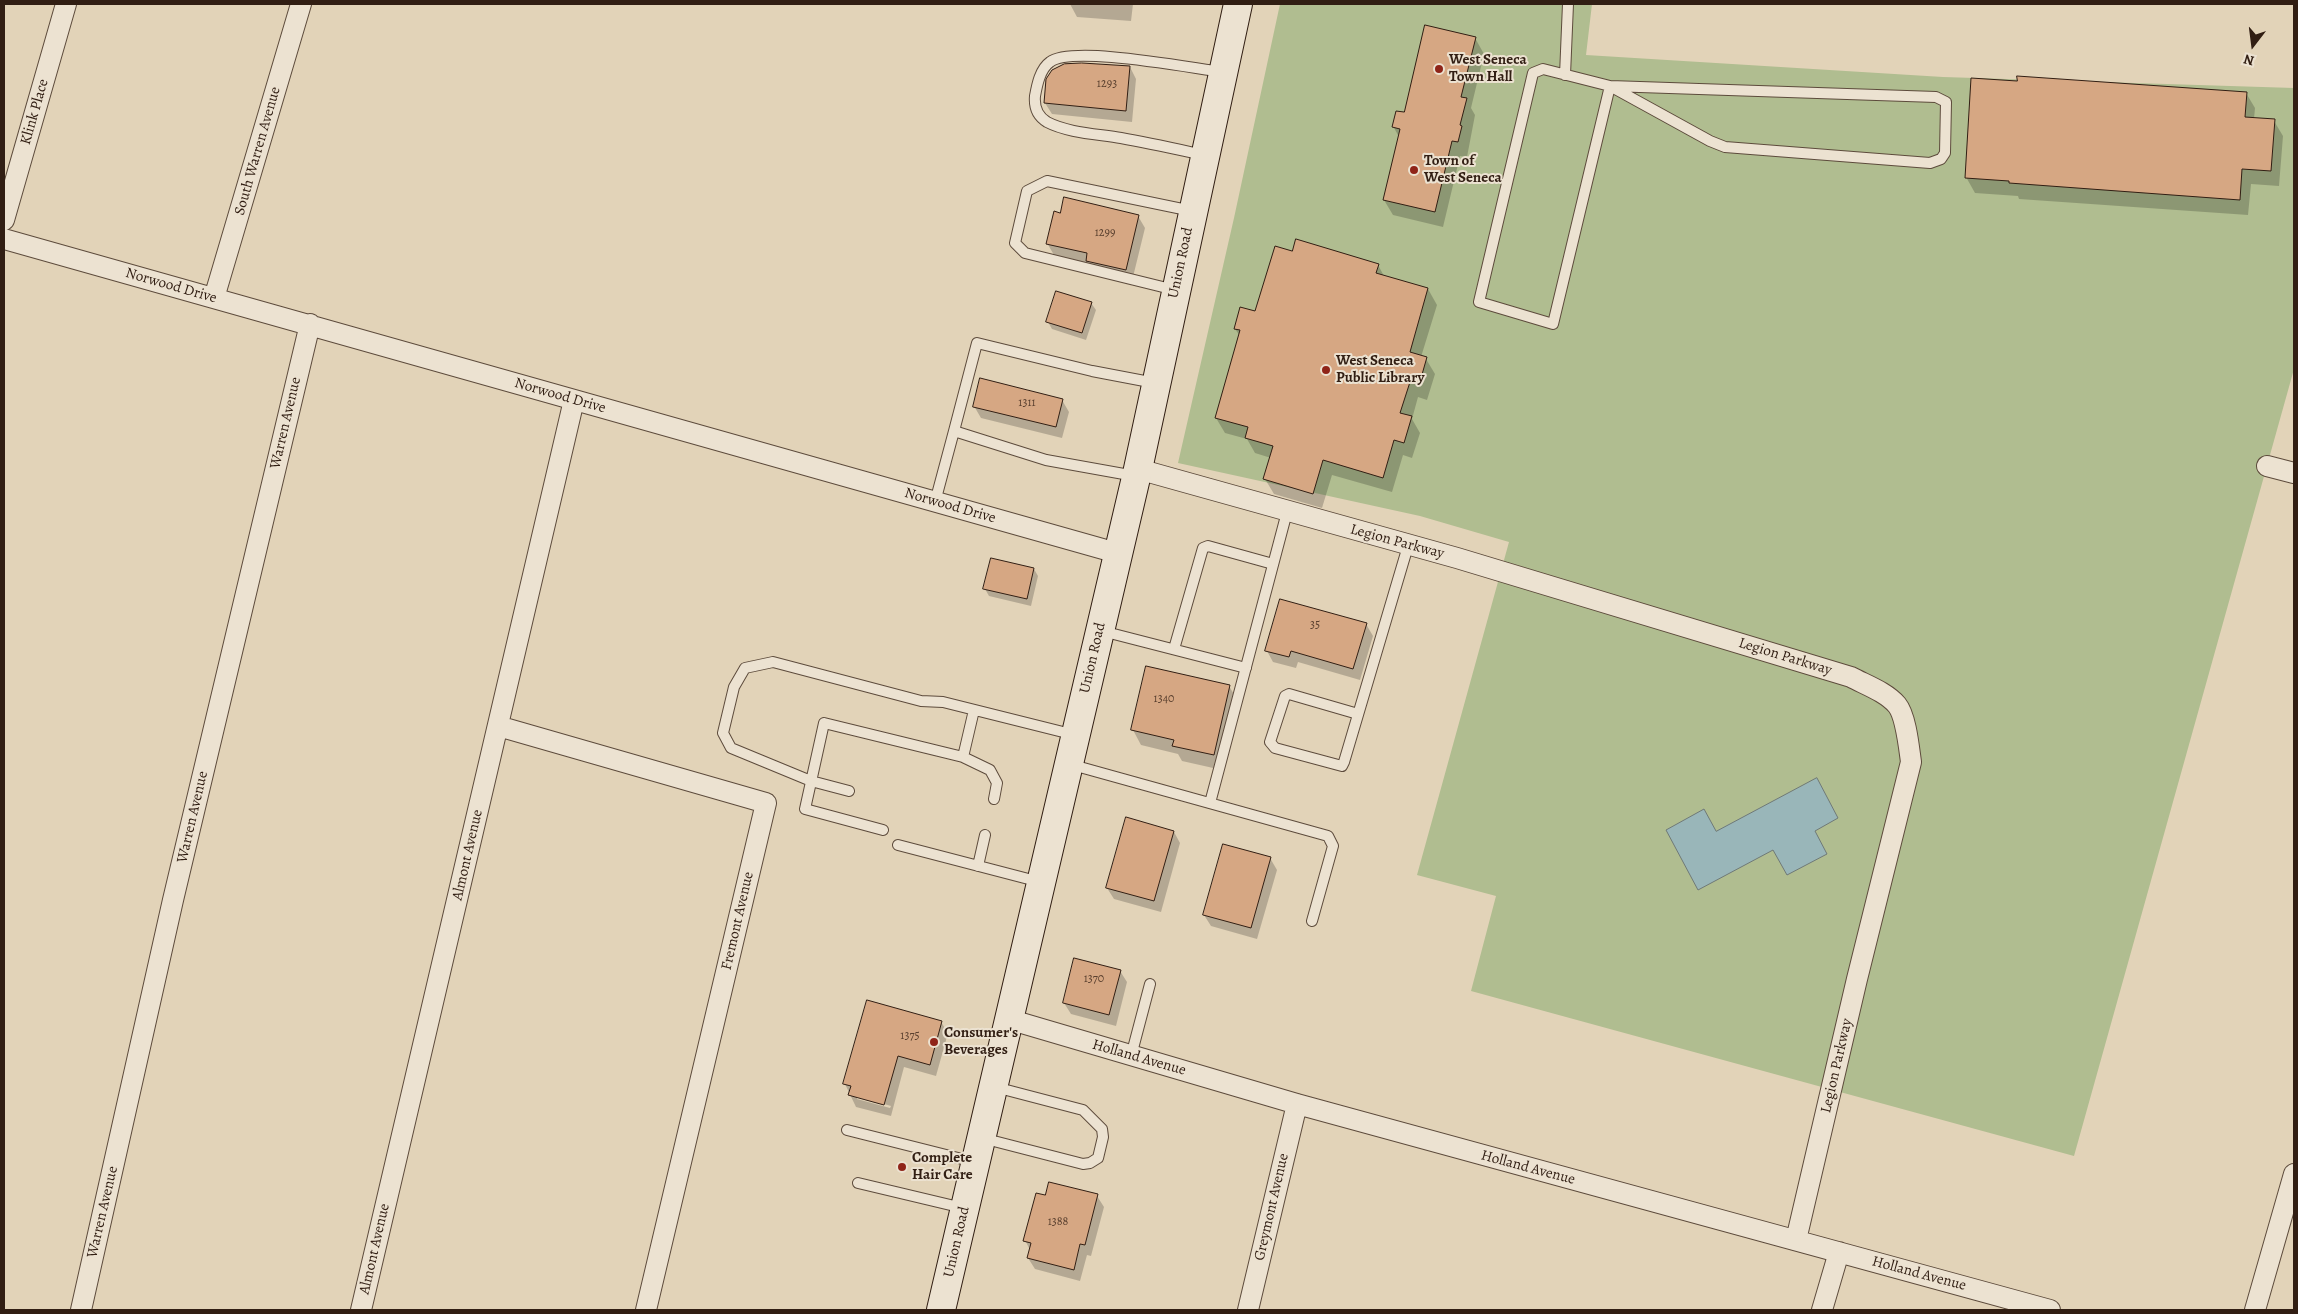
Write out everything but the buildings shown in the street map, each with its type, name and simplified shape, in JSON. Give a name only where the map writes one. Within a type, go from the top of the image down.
[{"type":"main road","name":"Union Road","points":[[941,1310],[1137,473],[1238,4]]},
{"type":"street","name":"Klink Place","points":[[4,220],[66,4]]},
{"type":"street","name":"South Warren Avenue","points":[[214,298],[301,4]]},
{"type":"street","name":"Norwood Drive","points":[[4,239],[1117,553]]},
{"type":"street","name":"Warren Avenue","points":[[81,1310],[173,900],[310,324]]},
{"type":"street","name":"Almont Avenue","points":[[361,1310],[574,400]]},
{"type":"street","points":[[2266,466],[2294,474]]},
{"type":"street","name":"Legion Parkway","points":[[1137,473],[1466,560],[1850,677],[1882,692],[1898,706],[1908,738],[1911,762],[1857,979],[1796,1240]]},
{"type":"street","name":"Fremont Avenue","points":[[498,726],[766,803],[646,1310]]},
{"type":"street","name":"Holland Avenue","points":[[1008,1019],[1297,1104],[2050,1310]]},
{"type":"street","name":"Greymont Avenue","points":[[1248,1310],[1297,1104]]},
{"type":"street","points":[[2255,1310],[2294,1174]]},
{"type":"street","points":[[1822,1310],[1839,1252]]},
{"type":"lane","points":[[1565,75],[1568,4]]},
{"type":"lane","points":[[1204,155],[1083,132],[1047,122],[1034,107],[1035,95],[1042,70],[1048,63],[1065,55],[1115,58],[1223,72]]},
{"type":"lane","points":[[1610,86],[1553,324],[1524,317],[1479,302],[1533,73],[1543,69],[1610,86],[1936,97],[1946,102],[1945,153],[1941,159],[1930,163],[1725,146],[1710,141],[1610,86]]},
{"type":"lane","points":[[1175,290],[1025,253],[1015,243],[1027,191],[1048,181],[1192,211]]},
{"type":"lane","points":[[935,502],[977,343],[1092,371],[1155,383]]},
{"type":"lane","points":[[954,431],[1046,460],[1137,473]]},
{"type":"lane","points":[[1210,803],[1287,512]]},
{"type":"lane","points":[[1174,649],[1203,548],[1208,546],[1273,564]]},
{"type":"lane","points":[[1358,714],[1289,694],[1285,696],[1270,742],[1275,748],[1342,766],[1358,714],[1408,546]]},
{"type":"lane","points":[[1099,630],[1246,668]]},
{"type":"lane","points":[[848,791],[811,782],[731,748],[723,733],[734,688],[745,668],[773,662],[921,701],[943,702],[1075,735]]},
{"type":"lane","points":[[963,757],[974,710]]},
{"type":"lane","points":[[883,830],[805,809],[824,723],[963,757],[990,770],[997,784],[994,799]]},
{"type":"lane","points":[[1068,764],[1328,836],[1333,846],[1312,921]]},
{"type":"lane","points":[[978,866],[986,835]]},
{"type":"lane","points":[[898,845],[1041,882]]},
{"type":"lane","points":[[1131,1056],[1150,984]]},
{"type":"lane","points":[[847,1130],[1083,1164],[1090,1163],[1098,1158],[1103,1137],[1102,1129],[1083,1110],[993,1086]]},
{"type":"lane","points":[[858,1183],[964,1209]]},
{"type":"green space","points":[[1280,4],[1592,4],[1586,55],[1943,77],[2294,88],[2294,369],[2074,1156],[1471,991],[1496,896],[1417,875],[1509,542],[1420,516],[1178,463],[1234,218]]},
{"type":"water","points":[[1817,778],[1838,818],[1815,831],[1827,854],[1787,875],[1773,850],[1698,890],[1666,830],[1704,809],[1716,831]]},
{"type":"place","name":"West Seneca Town Hall","points":[[1439,69]]},
{"type":"place","name":"Town of West Seneca","points":[[1414,170]]},
{"type":"place","name":"West Seneca Public Library","points":[[1326,370]]},
{"type":"place","name":"Consumer's Beverages","points":[[934,1042]]},
{"type":"place","name":"Complete Hair Care","points":[[902,1167]]}]
